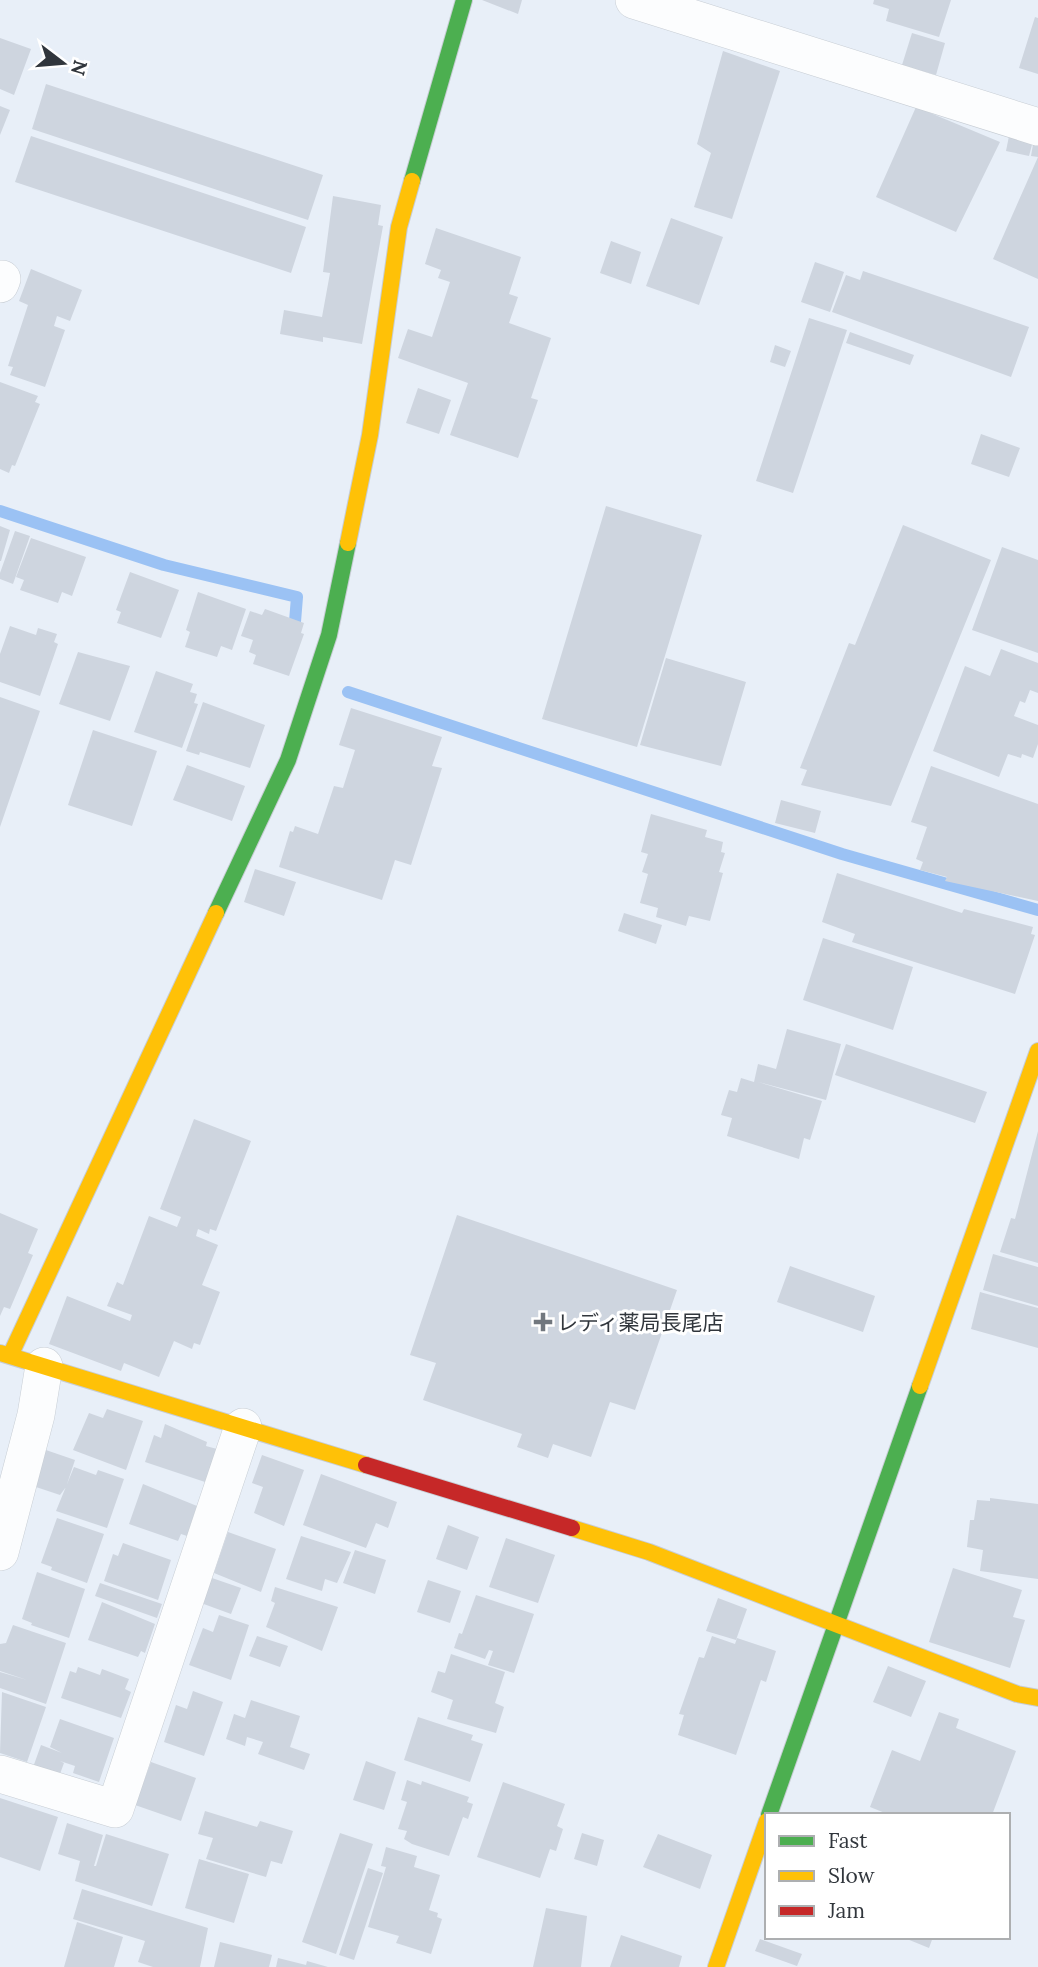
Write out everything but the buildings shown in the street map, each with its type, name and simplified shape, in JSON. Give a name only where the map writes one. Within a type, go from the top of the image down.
[{"type":"street","points":[[0,1552],[36,1415],[18,1358],[288,760],[330,635],[370,435],[399,227],[464,0]]},
{"type":"street","points":[[634,0],[1038,127]]},
{"type":"street","points":[[770,1813],[1038,1051]]},
{"type":"street","points":[[18,1358],[649,1552],[835,1626],[1017,1694],[1038,1698]]},
{"type":"street","points":[[0,1774],[115,1809],[243,1427]]},
{"type":"street","points":[[716,1967],[765,1827]]},
{"type":"waterway","points":[[0,511],[164,565],[297,597],[294,634]]},
{"type":"waterway","points":[[348,692],[842,854],[1038,910]]},
{"type":"traffic: fast","points":[[412,181],[464,0]]},
{"type":"traffic: fast","points":[[216,913],[288,760],[329,635],[348,543]]},
{"type":"traffic: fast","points":[[770,1813],[920,1386]]},
{"type":"traffic: slow","points":[[348,543],[370,435],[399,227],[412,181]]},
{"type":"traffic: slow","points":[[10,1356],[216,913]]},
{"type":"traffic: slow","points":[[920,1386],[1038,1051]]},
{"type":"traffic: slow","points":[[0,1353],[366,1465]]},
{"type":"traffic: slow","points":[[572,1528],[649,1552],[1017,1694],[1038,1698]]},
{"type":"traffic: slow","points":[[716,1967],[765,1827]]},
{"type":"traffic: jam","points":[[366,1465],[572,1528]]},
{"type":"place","name":"レディ薬局長尾店","points":[[543,1322]]}]
